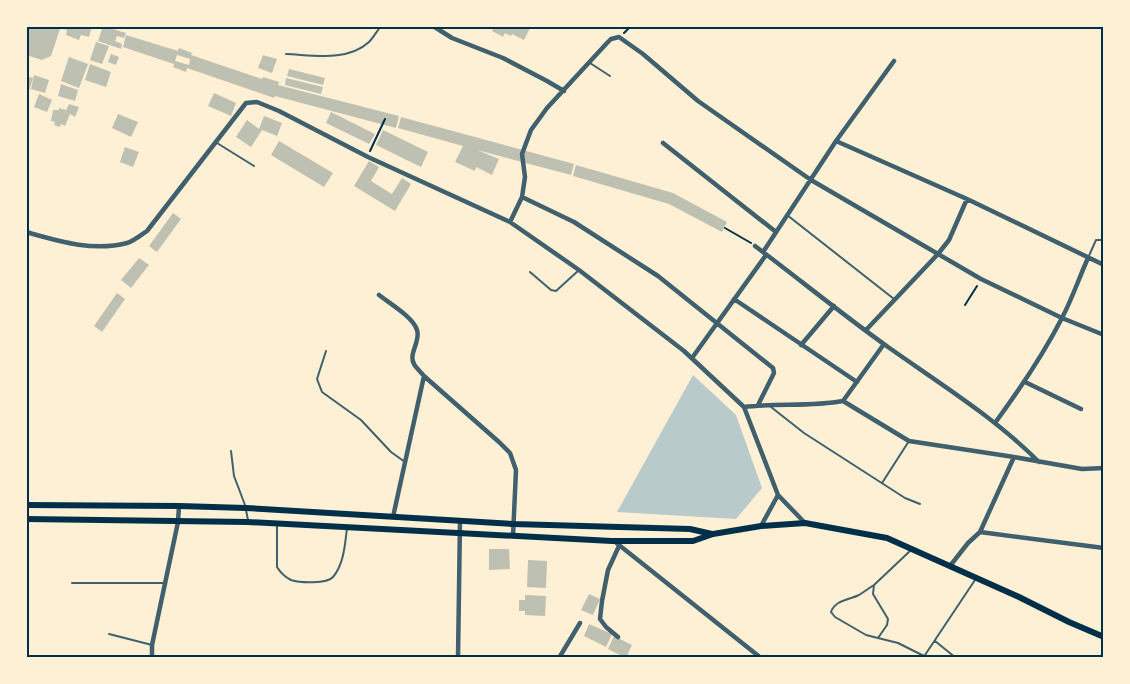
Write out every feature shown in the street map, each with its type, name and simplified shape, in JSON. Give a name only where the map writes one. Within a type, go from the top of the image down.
[{"type":"main road","points":[[26,506],[246,508],[513,524],[690,530],[714,534]]},
{"type":"main road","points":[[26,519],[248,522],[612,541],[693,541],[714,534],[761,526],[805,523],[887,538],[1020,597],[1069,622],[1104,636]]},
{"type":"street","points":[[433,26],[452,38],[503,58],[564,91]]},
{"type":"street","points":[[510,222],[522,197],[525,177],[522,154],[531,130],[548,108],[611,39],[619,37],[698,101],[811,180],[981,279],[1062,318],[1104,335]]},
{"type":"street","points":[[692,358],[734,299],[836,141],[894,61]]},
{"type":"street","points":[[26,232],[65,243],[106,246],[129,243],[147,231],[246,103],[257,102],[279,111],[368,157],[510,222],[579,270],[692,358],[744,407],[778,495],[805,523]]},
{"type":"street","points":[[836,141],[967,199],[1104,265]]},
{"type":"street","points":[[663,143],[776,232]]},
{"type":"street","points":[[522,197],[574,222],[658,276],[773,368],[774,373],[758,405]]},
{"type":"street","points":[[866,330],[949,240],[967,199]]},
{"type":"street","points":[[755,246],[884,344],[995,423],[1018,441],[1039,462]]},
{"type":"street","points":[[995,423],[1025,382],[1062,318],[1088,258]]},
{"type":"street","points":[[379,296],[415,325],[418,331],[418,340],[412,358],[414,364],[424,376],[510,454],[516,470],[513,536]]},
{"type":"street","points":[[734,299],[857,382]]},
{"type":"street","points":[[801,345],[834,306]]},
{"type":"street","points":[[844,401],[884,344]]},
{"type":"street","points":[[393,517],[424,376]]},
{"type":"street","points":[[1025,382],[1081,409]]},
{"type":"street","points":[[744,407],[768,404],[827,404],[844,401],[909,441],[1082,469],[1104,468]]},
{"type":"street","points":[[950,566],[968,543],[980,532],[1014,457]]},
{"type":"street","points":[[761,526],[778,495]]},
{"type":"street","points":[[152,658],[152,645],[178,522],[179,506]]},
{"type":"street","points":[[458,658],[460,521]]},
{"type":"street","points":[[980,532],[1104,548]]},
{"type":"street","points":[[612,541],[761,658]]},
{"type":"street","points":[[618,637],[606,628],[600,619],[608,570],[619,546]]},
{"type":"street","points":[[559,658],[580,623]]},
{"type":"street","points":[[1103,658],[1104,636]]},
{"type":"lane","points":[[286,54],[326,56],[350,53],[369,42],[381,26]]},
{"type":"lane","points":[[590,63],[610,76]]},
{"type":"lane","points":[[216,141],[254,166]]},
{"type":"lane","points":[[787,216],[895,299]]},
{"type":"lane","points":[[1088,258],[1096,240],[1104,240]]},
{"type":"lane","points":[[530,272],[551,290],[556,291],[579,270]]},
{"type":"lane","points":[[326,351],[317,379],[322,392],[361,420],[391,452],[405,462]]},
{"type":"lane","points":[[768,404],[804,433],[905,498],[920,504]]},
{"type":"lane","points":[[882,483],[909,441]]},
{"type":"lane","points":[[231,451],[234,476],[246,508],[248,522]]},
{"type":"lane","points":[[278,524],[277,567],[280,572],[292,580],[313,582],[333,577],[343,558],[347,527]]},
{"type":"lane","points":[[912,549],[874,585],[860,595],[837,603],[831,612],[835,617],[866,635],[898,643],[923,657],[976,578]]},
{"type":"lane","points":[[72,583],[165,583]]},
{"type":"lane","points":[[874,585],[873,594],[888,619],[887,625],[878,638]]},
{"type":"lane","points":[[108,634],[152,645]]},
{"type":"lane","points":[[935,641],[956,658]]},
{"type":"path","points":[[368,157],[385,119]]},
{"type":"path","points":[[725,228],[755,246]]},
{"type":"path","points":[[966,305],[981,279]]},
{"type":"shaded area","points":[[693,375],[736,415],[762,488],[736,519],[617,512]]},
{"type":"building","points":[[26,26],[61,26],[51,56],[42,60],[26,55]]},
{"type":"building","points":[[65,26],[92,26],[89,37],[81,35],[79,40],[66,35],[67,30],[64,29]]},
{"type":"building","points":[[103,26],[126,33],[124,38],[117,36],[115,41],[122,44],[121,49],[98,41]]},
{"type":"building","points":[[494,26],[531,26],[524,40],[505,33],[503,37],[492,31]]},
{"type":"building","points":[[126,35],[178,51],[179,48],[192,53],[191,55],[262,79],[263,77],[279,82],[278,85],[399,116],[396,128],[275,96],[274,98],[187,68],[186,72],[173,67],[174,64],[123,47]],"holes":[[[177,55],[190,59],[189,65],[175,61]]]},
{"type":"building","points":[[96,42],[109,46],[102,64],[90,60]]},
{"type":"building","points":[[111,54],[119,57],[116,65],[108,62]]},
{"type":"building","points":[[263,55],[277,59],[272,73],[258,68]]},
{"type":"building","points":[[69,57],[88,64],[79,88],[61,81]]},
{"type":"building","points":[[90,64],[111,72],[106,87],[85,80]]},
{"type":"building","points":[[289,69],[325,78],[323,85],[287,76]]},
{"type":"building","points":[[34,75],[49,80],[45,93],[31,89]]},
{"type":"building","points":[[26,76],[33,78],[27,98],[26,98]]},
{"type":"building","points":[[286,78],[323,87],[321,94],[285,85]]},
{"type":"building","points":[[61,84],[78,90],[75,101],[58,96]]},
{"type":"building","points":[[214,93],[236,103],[231,116],[208,106]]},
{"type":"building","points":[[39,94],[52,100],[47,112],[34,107]]},
{"type":"building","points":[[69,104],[79,107],[75,117],[70,114],[65,126],[61,124],[60,127],[54,125],[55,122],[51,121],[53,110],[59,110],[59,108],[66,110]]},
{"type":"building","points":[[331,112],[375,134],[369,144],[326,123]]},
{"type":"building","points":[[118,114],[138,122],[131,137],[112,128]]},
{"type":"building","points":[[264,116],[282,123],[277,136],[262,130],[251,147],[236,137],[247,120],[259,129]]},
{"type":"building","points":[[401,117],[574,164],[571,175],[477,150],[499,159],[492,175],[476,167],[475,171],[455,162],[463,146],[398,128]]},
{"type":"building","points":[[383,130],[428,152],[421,167],[376,145]]},
{"type":"building","points":[[279,141],[333,173],[324,187],[271,155]]},
{"type":"building","points":[[125,147],[139,152],[133,167],[120,162]]},
{"type":"building","points":[[369,161],[379,167],[371,181],[392,194],[402,178],[411,184],[395,211],[354,186]]},
{"type":"building","points":[[576,165],[673,193],[727,222],[722,232],[669,204],[573,176]]},
{"type":"building","points":[[173,213],[181,219],[157,252],[149,246]]},
{"type":"building","points":[[139,258],[149,265],[131,288],[121,280]]},
{"type":"building","points":[[117,293],[125,299],[102,332],[94,326]]},
{"type":"building","points":[[489,549],[509,549],[510,569],[489,570]]},
{"type":"building","points":[[528,560],[547,561],[546,588],[527,587]]},
{"type":"building","points":[[589,594],[600,599],[593,615],[581,610]]},
{"type":"building","points":[[525,595],[546,596],[545,616],[525,615],[525,611],[519,611],[519,600],[525,600]]},
{"type":"building","points":[[589,624],[612,634],[606,647],[584,636]]},
{"type":"building","points":[[614,636],[632,645],[626,658],[608,649]]}]
